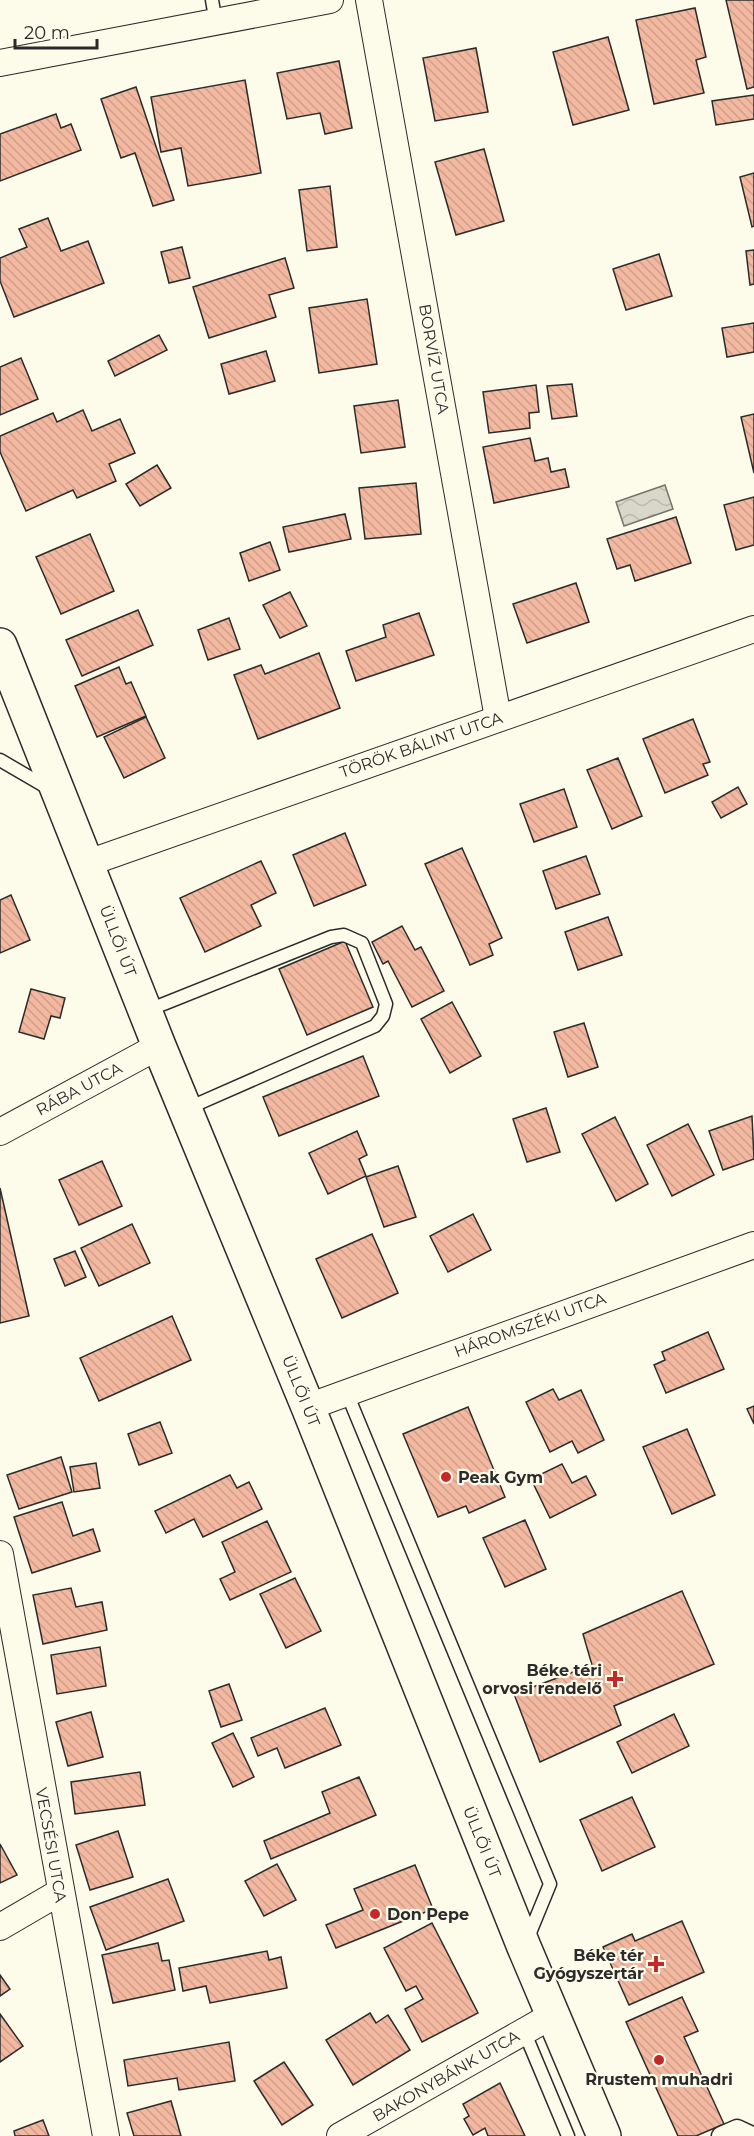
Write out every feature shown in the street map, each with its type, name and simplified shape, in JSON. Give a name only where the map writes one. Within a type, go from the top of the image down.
[{"type":"main road","name":"ÜLLŐI ÚT","points":[[0,645],[62,795],[159,1046],[308,1407],[524,1947],[604,2136]]},
{"type":"street","points":[[0,63],[214,11],[330,0]]},
{"type":"street","name":"BORVÍZ UTCA","points":[[369,0],[498,718]]},
{"type":"street","name":"TÖRÖK BÁLINT UTCA","points":[[88,863],[754,629]]},
{"type":"street","name":"RÁBA UTCA","points":[[0,1132],[159,1046]]},
{"type":"street","name":"HÁROMSZÉKI UTCA","points":[[308,1407],[346,1391],[754,1245]]},
{"type":"street","name":"VECSÉSI UTCA","points":[[0,1554],[106,2136]]},
{"type":"street","points":[[0,1927],[60,1892]]},
{"type":"street","name":"BAKONYBÁNK UTCA","points":[[340,2136],[553,2016]]},
{"type":"street","points":[[721,2136],[737,2129],[752,2136]]},
{"type":"lane","points":[[0,760],[62,795]]},
{"type":"lane","points":[[146,1011],[330,937],[344,935],[362,943],[370,963],[386,1004],[383,1016],[375,1026],[185,1109]]},
{"type":"lane","points":[[346,1391],[550,1884],[524,1947]]},
{"type":"lane","points":[[525,2031],[568,2136]]},
{"type":"water","points":[[665,485],[673,509],[624,526],[616,502]]},
{"type":"building","points":[[726,0],[754,0],[754,87],[747,89]]},
{"type":"building","points":[[695,8],[706,57],[696,60],[704,93],[654,104],[636,20]]},
{"type":"building","points":[[608,37],[629,110],[573,125],[553,52]]},
{"type":"building","points":[[476,48],[488,112],[435,121],[423,58]]},
{"type":"building","points":[[339,61],[352,128],[325,134],[320,113],[287,119],[277,73]]},
{"type":"building","points":[[245,80],[261,173],[188,186],[181,148],[161,152],[151,97]]},
{"type":"building","points":[[136,87],[174,200],[153,206],[135,153],[121,158],[101,99]]},
{"type":"building","points":[[754,95],[754,119],[716,125],[712,101]]},
{"type":"building","points":[[56,114],[61,128],[71,124],[81,150],[0,181],[0,134]]},
{"type":"building","points":[[484,149],[504,221],[456,235],[435,162]]},
{"type":"building","points":[[754,173],[754,226],[752,227],[740,177]]},
{"type":"building","points":[[330,186],[337,247],[307,251],[299,190]]},
{"type":"building","points":[[48,218],[61,251],[88,241],[104,283],[14,317],[0,281],[0,258],[27,247],[19,229]]},
{"type":"building","points":[[182,247],[190,278],[169,283],[161,252]]},
{"type":"building","points":[[754,250],[754,284],[750,285],[746,251]]},
{"type":"building","points":[[659,254],[672,296],[626,310],[613,269]]},
{"type":"building","points":[[285,258],[294,288],[269,295],[276,317],[209,338],[193,287]]},
{"type":"building","points":[[367,299],[377,364],[319,373],[309,308]]},
{"type":"building","points":[[754,323],[754,352],[727,357],[722,328]]},
{"type":"building","points":[[159,335],[167,350],[115,376],[108,361]]},
{"type":"building","points":[[266,351],[275,381],[229,394],[221,364]]},
{"type":"building","points":[[21,358],[38,399],[0,415],[0,367]]},
{"type":"building","points":[[572,384],[577,416],[552,419],[547,386]]},
{"type":"building","points":[[536,385],[539,412],[529,413],[530,428],[489,433],[483,392]]},
{"type":"building","points":[[398,400],[405,447],[361,453],[354,406]]},
{"type":"building","points":[[83,410],[92,431],[120,419],[135,453],[109,464],[116,481],[77,498],[73,490],[26,511],[0,452],[0,436],[53,413],[57,422]]},
{"type":"building","points":[[754,414],[754,473],[741,417]]},
{"type":"building","points":[[530,438],[535,461],[548,458],[551,472],[565,469],[569,487],[494,503],[483,447]]},
{"type":"building","points":[[157,465],[171,488],[140,506],[126,484]]},
{"type":"building","points":[[416,483],[421,534],[365,539],[359,488]]},
{"type":"building","points":[[754,497],[754,545],[736,550],[724,505]]},
{"type":"building","points":[[345,514],[351,539],[289,552],[283,527]]},
{"type":"building","points":[[676,517],[691,563],[635,581],[630,565],[617,569],[607,539]]},
{"type":"building","points":[[90,534],[114,591],[61,614],[36,557]]},
{"type":"building","points":[[270,542],[280,570],[249,581],[240,553]]},
{"type":"building","points":[[576,583],[589,622],[527,643],[513,604]]},
{"type":"building","points":[[290,592],[307,626],[280,638],[263,605]]},
{"type":"building","points":[[138,610],[153,645],[82,676],[66,640]]},
{"type":"building","points":[[419,613],[434,655],[356,681],[346,651],[386,637],[383,625]]},
{"type":"building","points":[[229,618],[240,649],[208,660],[198,630]]},
{"type":"building","points":[[319,653],[340,708],[258,739],[234,675],[261,665],[265,674]]},
{"type":"building","points":[[119,667],[126,684],[131,682],[146,716],[97,737],[75,686]]},
{"type":"building","points":[[146,717],[165,758],[124,778],[104,737]]},
{"type":"building","points":[[693,719],[710,762],[703,764],[708,775],[665,793],[643,739]]},
{"type":"building","points":[[618,758],[642,816],[612,829],[587,770]]},
{"type":"building","points":[[738,787],[747,804],[721,818],[712,802]]},
{"type":"building","points":[[564,789],[577,827],[534,842],[520,804]]},
{"type":"building","points":[[345,833],[366,885],[314,906],[293,855]]},
{"type":"building","points":[[462,848],[502,938],[489,944],[493,955],[470,965],[425,864]]},
{"type":"building","points":[[586,856],[600,894],[556,909],[543,871]]},
{"type":"building","points":[[261,861],[276,893],[251,905],[261,926],[205,952],[180,898]]},
{"type":"building","points":[[11,895],[30,940],[0,953],[0,900]]},
{"type":"building","points":[[608,917],[622,955],[578,970],[565,932]]},
{"type":"building","points":[[402,926],[415,950],[421,947],[444,991],[412,1007],[388,961],[383,964],[372,942]]},
{"type":"building","points":[[345,941],[373,1007],[307,1035],[279,969]]},
{"type":"building","points":[[31,989],[65,998],[60,1018],[51,1016],[44,1039],[19,1032]]},
{"type":"building","points":[[452,1002],[481,1056],[450,1073],[421,1019]]},
{"type":"building","points":[[584,1023],[598,1067],[568,1077],[554,1032]]},
{"type":"building","points":[[363,1056],[379,1096],[279,1136],[263,1097]]},
{"type":"building","points":[[546,1108],[560,1152],[527,1162],[513,1119]]},
{"type":"building","points":[[752,1116],[754,1159],[723,1170],[709,1131]]},
{"type":"building","points":[[615,1117],[648,1184],[616,1201],[582,1134]]},
{"type":"building","points":[[688,1124],[714,1175],[672,1196],[647,1145]]},
{"type":"building","points":[[357,1131],[367,1155],[359,1159],[366,1176],[328,1194],[309,1153]]},
{"type":"building","points":[[102,1161],[122,1206],[79,1225],[59,1180]]},
{"type":"building","points":[[398,1166],[416,1217],[384,1227],[366,1177]]},
{"type":"building","points":[[0,1188],[29,1316],[0,1323]]},
{"type":"building","points":[[473,1214],[491,1250],[448,1272],[430,1236]]},
{"type":"building","points":[[132,1224],[150,1263],[99,1286],[81,1248]]},
{"type":"building","points":[[372,1234],[398,1293],[342,1318],[316,1259]]},
{"type":"building","points":[[75,1251],[86,1277],[65,1286],[54,1259]]},
{"type":"building","points":[[172,1316],[191,1360],[99,1401],[80,1358]]},
{"type":"building","points":[[708,1332],[724,1369],[666,1393],[654,1365],[665,1360],[662,1352]]},
{"type":"building","points":[[553,1389],[559,1400],[581,1390],[604,1440],[578,1453],[572,1441],[550,1452],[526,1402]]},
{"type":"building","points":[[754,1406],[754,1424],[747,1409]]},
{"type":"building","points":[[468,1407],[505,1497],[469,1513],[466,1506],[438,1517],[403,1434]]},
{"type":"building","points":[[160,1422],[172,1453],[139,1465],[128,1434]]},
{"type":"building","points":[[687,1429],[715,1495],[672,1514],[643,1447]]},
{"type":"building","points":[[61,1457],[72,1492],[19,1509],[7,1475]]},
{"type":"building","points":[[96,1463],[100,1488],[74,1492],[70,1467]]},
{"type":"building","points":[[562,1464],[572,1483],[586,1476],[596,1495],[550,1518],[531,1479]]},
{"type":"building","points":[[230,1475],[237,1488],[249,1482],[262,1509],[203,1537],[194,1519],[166,1533],[155,1511]]},
{"type":"building","points":[[62,1502],[73,1536],[93,1529],[100,1551],[32,1573],[14,1517]]},
{"type":"building","points":[[525,1520],[546,1569],[505,1587],[483,1538]]},
{"type":"building","points":[[267,1521],[291,1572],[230,1600],[220,1579],[235,1572],[222,1542]]},
{"type":"building","points":[[295,1578],[321,1631],[286,1648],[260,1594]]},
{"type":"building","points":[[71,1588],[76,1607],[102,1602],[107,1630],[43,1644],[33,1595]]},
{"type":"building","name":"Béke téri orvosi rendelő","points":[[682,1591],[714,1664],[614,1706],[621,1725],[540,1762],[514,1694],[592,1665],[583,1634]]},
{"type":"building","points":[[100,1647],[106,1686],[57,1694],[51,1655]]},
{"type":"building","points":[[229,1684],[242,1720],[221,1727],[209,1691]]},
{"type":"building","points":[[325,1708],[341,1745],[285,1768],[277,1748],[258,1756],[251,1738]]},
{"type":"building","points":[[91,1712],[103,1757],[68,1766],[56,1722]]},
{"type":"building","points":[[674,1714],[689,1746],[632,1773],[617,1742]]},
{"type":"building","points":[[233,1733],[254,1777],[233,1787],[212,1743]]},
{"type":"building","points":[[140,1772],[145,1805],[75,1814],[71,1782]]},
{"type":"building","points":[[359,1777],[376,1815],[271,1859],[264,1841],[330,1813],[322,1792]]},
{"type":"building","points":[[632,1797],[655,1847],[602,1871],[580,1820]]},
{"type":"building","points":[[118,1831],[133,1877],[90,1890],[76,1845]]},
{"type":"building","points":[[0,1844],[17,1875],[0,1883]]},
{"type":"building","points":[[277,1864],[296,1900],[264,1916],[245,1881]]},
{"type":"building","points":[[415,1865],[433,1909],[336,1948],[326,1925],[363,1910],[354,1889]]},
{"type":"building","points":[[168,1879],[184,1921],[106,1950],[90,1907]]},
{"type":"building","name":"Béke tér Gyógyszertár","points":[[682,1921],[704,1972],[629,2005],[603,1947],[632,1934],[635,1941]]},
{"type":"building","points":[[432,1923],[478,2013],[422,2042],[405,2009],[423,1999],[416,1986],[406,1991],[384,1948]]},
{"type":"building","points":[[158,1943],[162,1961],[169,1960],[175,1990],[113,2003],[102,1955]]},
{"type":"building","points":[[267,1951],[269,1960],[281,1957],[287,1988],[210,2003],[206,1986],[183,1991],[179,1968]]},
{"type":"building","points":[[0,1975],[10,1989],[0,1996]]},
{"type":"building","points":[[682,1997],[698,2031],[684,2037],[724,2124],[696,2136],[678,2136],[626,2022]]},
{"type":"building","points":[[370,2013],[376,2023],[388,2015],[410,2050],[353,2085],[326,2040]]},
{"type":"building","points":[[0,2014],[23,2046],[0,2062]]},
{"type":"building","points":[[229,2042],[235,2081],[179,2090],[177,2078],[128,2086],[124,2060]]},
{"type":"building","points":[[284,2062],[313,2105],[282,2125],[254,2081]]},
{"type":"building","points":[[500,2083],[525,2136],[488,2136],[485,2128],[473,2135],[464,2119],[469,2116],[463,2104]]},
{"type":"building","points":[[171,2101],[181,2136],[134,2136],[127,2113]]},
{"type":"building","points":[[43,2120],[49,2136],[15,2136],[14,2131]]},
{"type":"place","name":"Peak Gym","points":[[446,1477]]},
{"type":"place","name":"Béke téri orvosi rendelő","points":[[615,1679]]},
{"type":"place","name":"Don Pepe","points":[[375,1914]]},
{"type":"place","name":"Béke tér Gyógyszertár","points":[[656,1964]]},
{"type":"place","name":"Rrustem muhadri","points":[[659,2060]]}]
